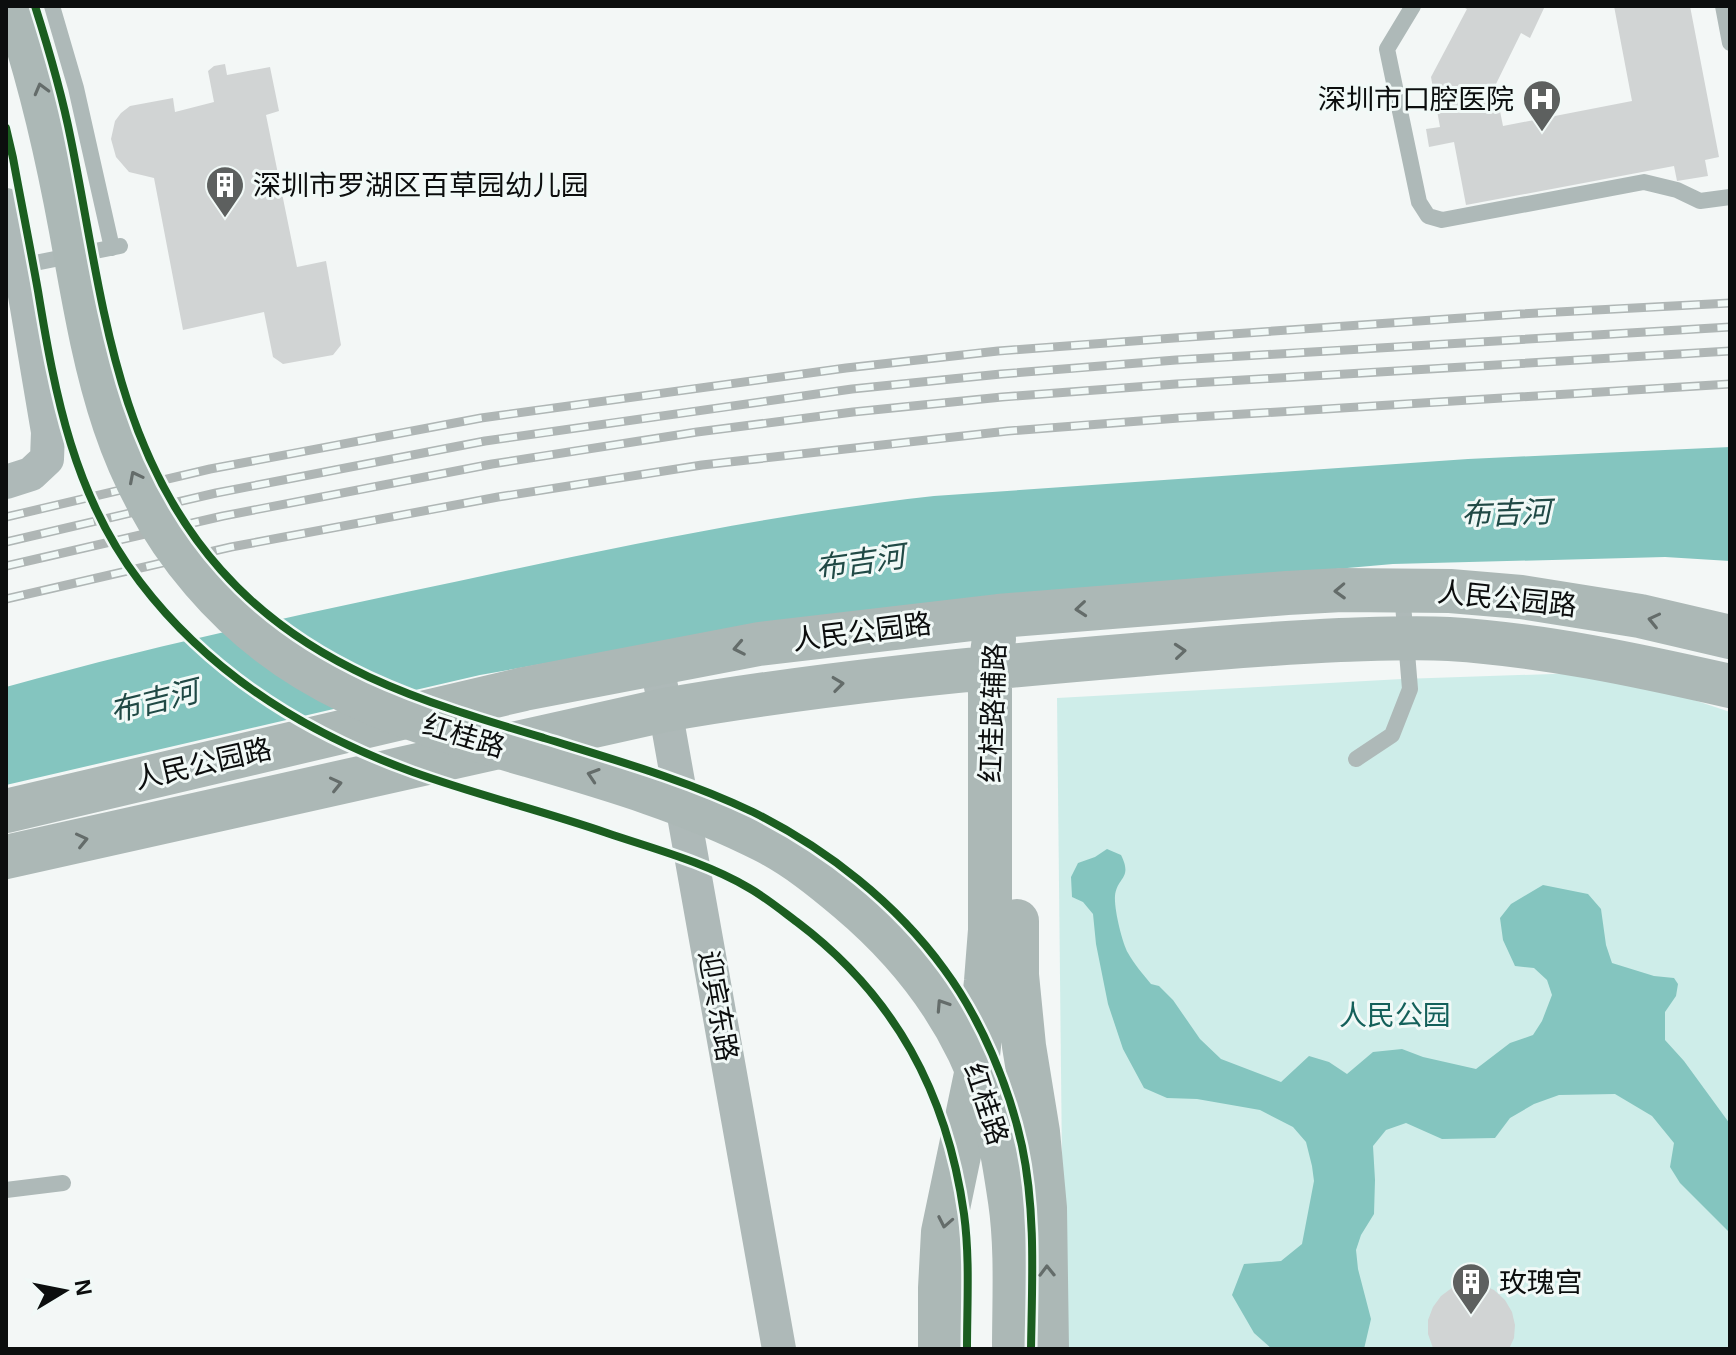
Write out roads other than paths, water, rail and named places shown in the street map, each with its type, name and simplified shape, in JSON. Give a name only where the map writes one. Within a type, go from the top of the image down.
[{"type":"main road","name":"红桂路","points":[[15,6],[55,148],[99,378],[126,460],[174,544],[201,580],[269,646],[319,677],[370,703],[433,727],[573,768],[727,823],[769,843],[812,870],[879,926],[942,1004],[968,1047],[989,1102],[1003,1157],[1011,1207],[1014,1349]]},
{"type":"main road","name":"红桂路","points":[[6,71],[39,205],[62,339],[91,448],[108,490],[168,581],[206,627],[251,666],[300,697],[410,749],[651,822],[723,852],[784,885],[812,905],[850,940],[897,991],[927,1034],[949,1078],[971,1146],[980,1189],[985,1236],[986,1349]]},
{"type":"main road","name":"人民公园路","points":[[6,811],[524,689],[759,644],[998,616],[1287,593],[1450,591],[1521,597],[1640,616],[1730,637]]},
{"type":"main road","name":"红桂路辅路","points":[[940,1349],[943,1232],[976,1074],[986,981],[999,666],[998,616]]},
{"type":"main road","name":"人民公园路","points":[[6,857],[665,710],[749,695],[999,666],[1264,643],[1405,637],[1497,643],[1557,651],[1629,663],[1730,686]]},
{"type":"main road","name":"红桂路辅路","points":[[999,666],[1015,706],[1017,975],[1045,1208],[1047,1349]]},
{"type":"street","points":[[6,205],[20,266],[48,432],[47,459],[31,474],[6,482]]},
{"type":"street","name":"迎宾东路","points":[[657,664],[779,1349]]},
{"type":"lane","points":[[20,266],[116,247],[52,6]]},
{"type":"lane","points":[[1413,6],[1387,49],[1419,202],[1428,216],[1442,220],[1644,182],[1677,190],[1700,201],[1730,197]]},
{"type":"lane","points":[[1723,6],[1730,43]]},
{"type":"lane","points":[[1356,759],[1392,735],[1410,689],[1401,590]]},
{"type":"lane","points":[[6,1190],[63,1183]]},
{"type":"water","name":"布吉河","points":[[1730,447],[1730,561],[1665,557],[1393,564],[897,607],[480,675],[6,785],[6,687],[231,630],[636,544],[814,512],[934,496],[1468,459]]},
{"type":"water","points":[[1107,849],[1121,855],[1124,863],[1125,874],[1116,890],[1116,909],[1123,941],[1136,965],[1151,984],[1159,986],[1173,1000],[1200,1039],[1221,1059],[1281,1082],[1309,1056],[1329,1062],[1347,1074],[1373,1052],[1402,1049],[1476,1069],[1510,1043],[1533,1035],[1552,995],[1547,980],[1534,968],[1515,966],[1503,940],[1500,918],[1511,904],[1543,885],[1588,894],[1601,909],[1612,963],[1654,976],[1674,978],[1678,984],[1676,996],[1665,1012],[1665,1040],[1730,1124],[1730,1233],[1680,1183],[1670,1167],[1674,1143],[1652,1116],[1615,1094],[1559,1095],[1534,1104],[1510,1118],[1495,1138],[1442,1139],[1406,1123],[1386,1130],[1373,1146],[1374,1214],[1356,1250],[1371,1319],[1364,1349],[1272,1349],[1254,1333],[1232,1295],[1244,1264],[1281,1261],[1302,1244],[1314,1181],[1306,1142],[1293,1127],[1260,1110],[1197,1099],[1167,1098],[1144,1088],[1123,1049],[1108,1004],[1093,914],[1083,902],[1072,897],[1071,877],[1078,863]]},
{"type":"railway","points":[[6,517],[210,469],[481,418],[846,368],[998,351],[1174,338],[1730,303]]},
{"type":"railway","points":[[6,542],[216,493],[485,441],[852,389],[1176,360],[1730,327]]},
{"type":"railway","points":[[6,566],[223,516],[492,464],[697,432],[853,412],[1176,384],[1730,351]]},
{"type":"railway","points":[[6,599],[231,547],[498,497],[702,465],[1008,431],[1730,384]]},
{"type":"place","name":"深圳市口腔医院","points":[[1542,133]]},
{"type":"place","name":"深圳市罗湖区百草园幼儿园","points":[[225,219]]},
{"type":"place","name":"玫瑰宫","points":[[1471,1316]]},
{"type":"park label","name":"人民公园","points":[[1395,1015]]}]
